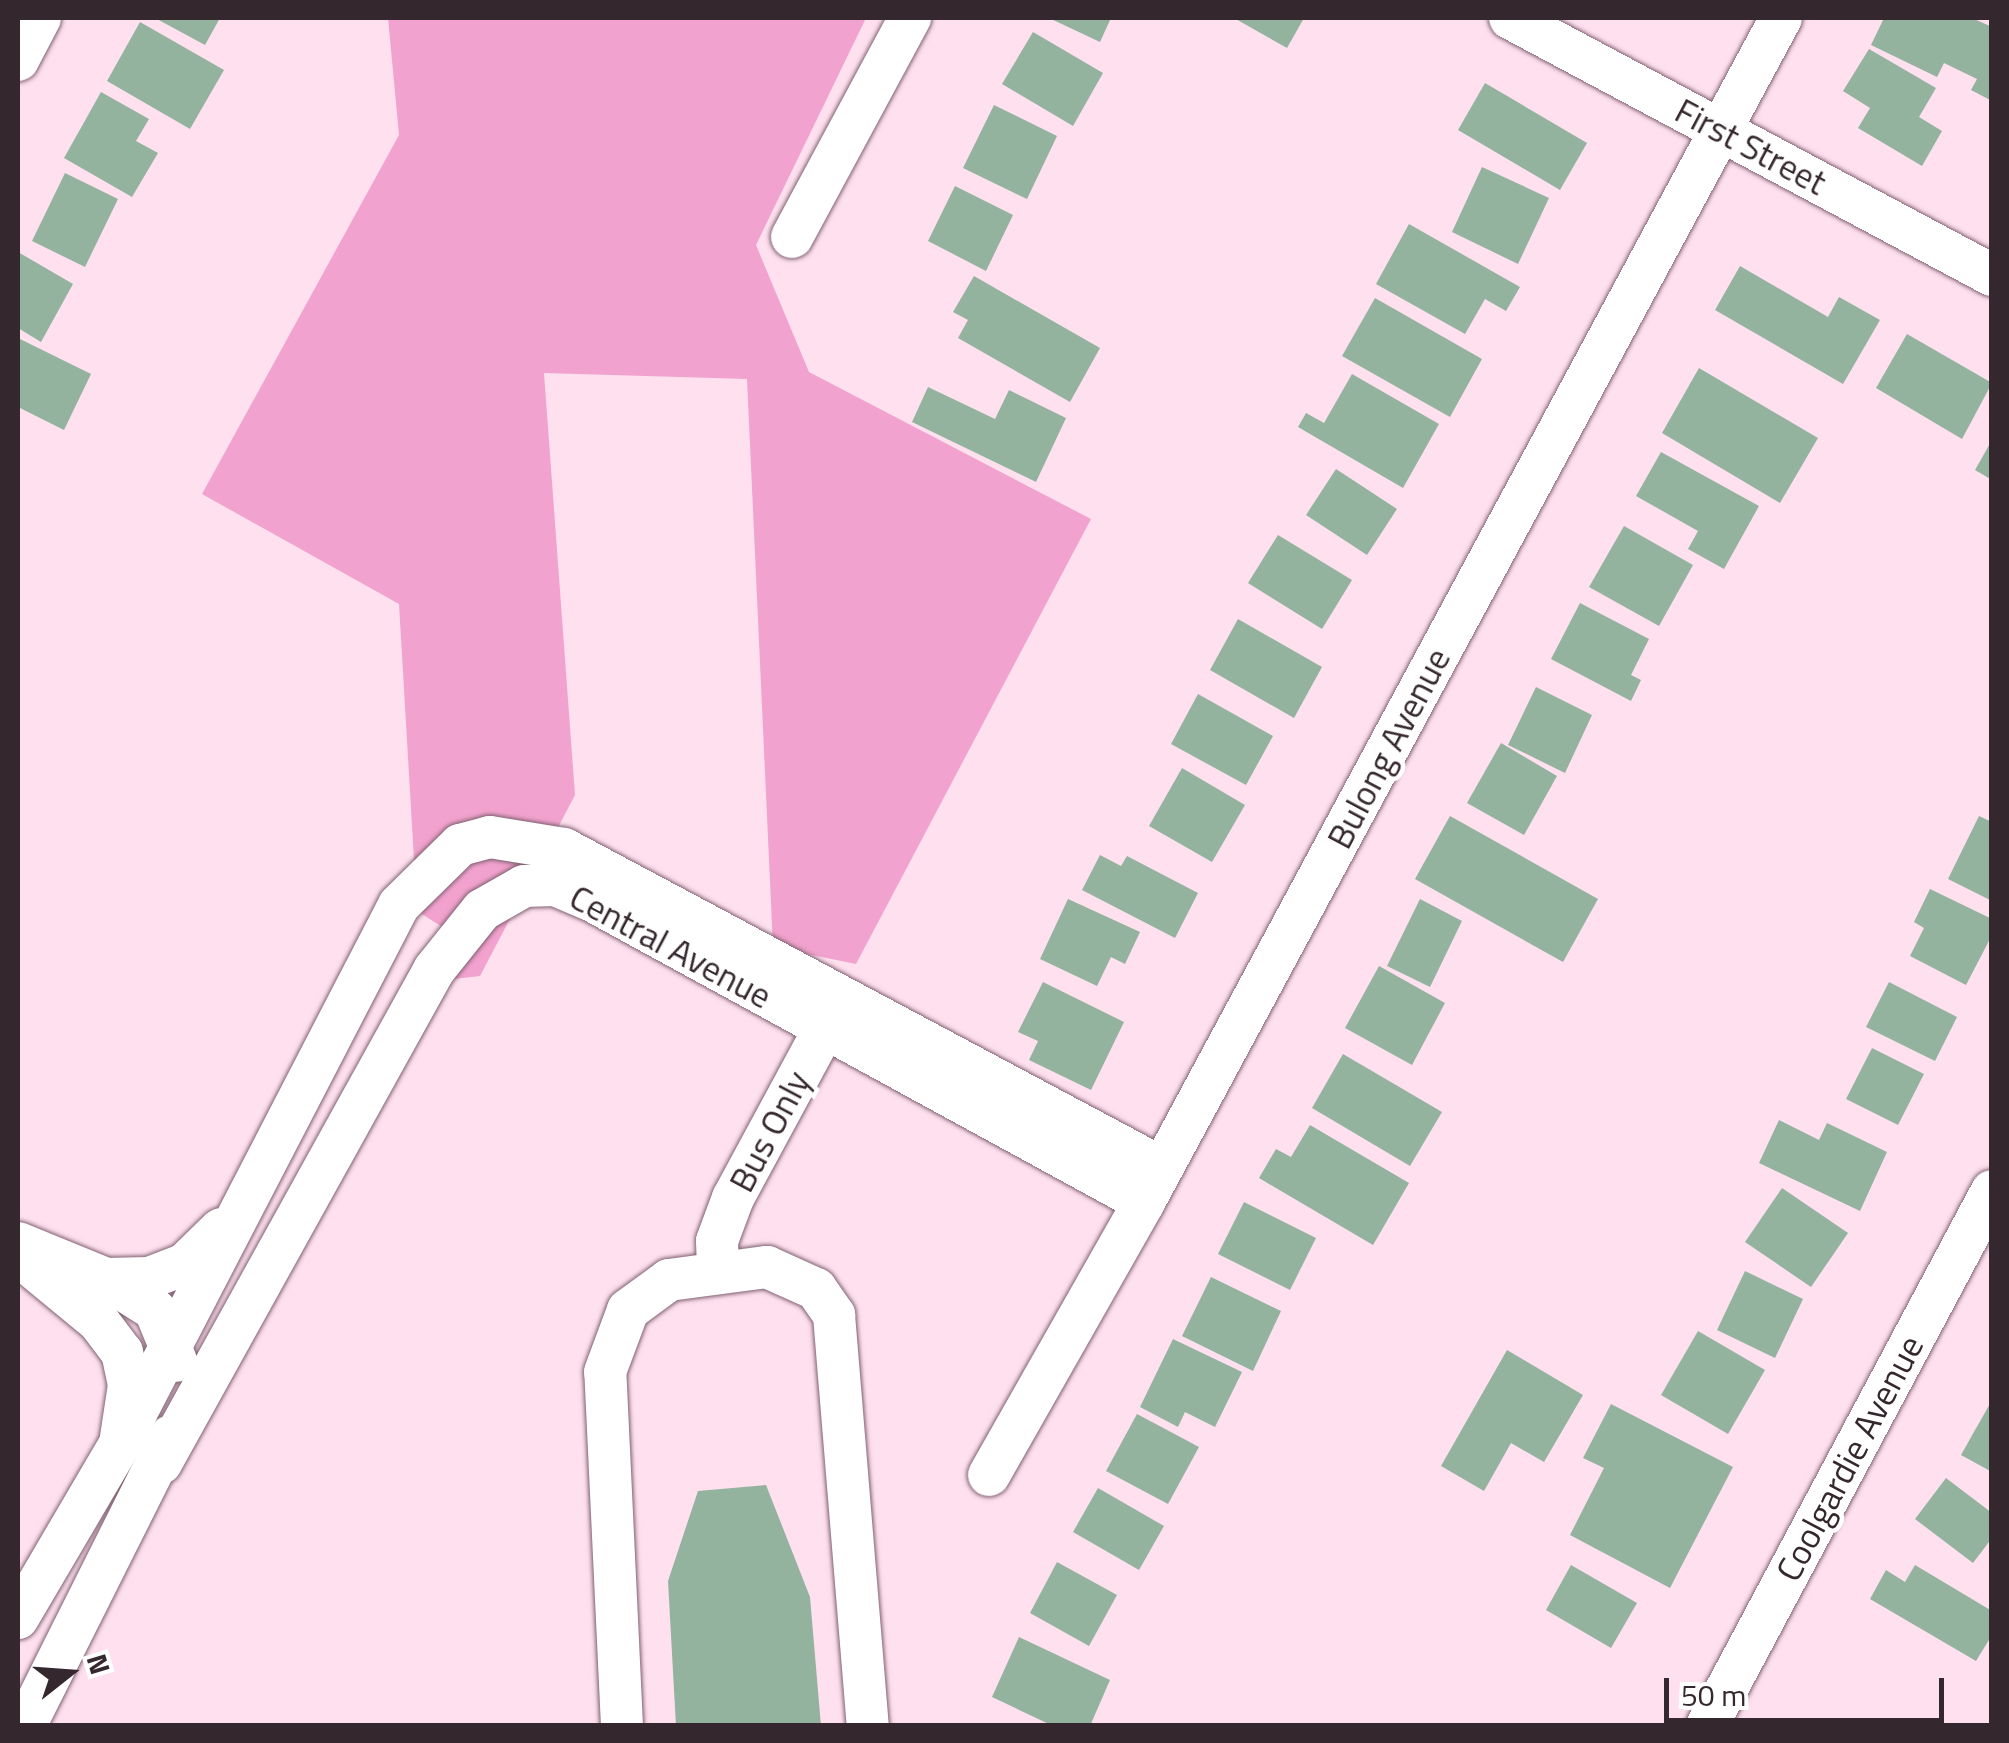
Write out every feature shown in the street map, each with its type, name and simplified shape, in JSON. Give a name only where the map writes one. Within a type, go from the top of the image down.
[{"type":"street","points":[[18,60],[40,18]]},
{"type":"street","points":[[792,237],[910,18]]},
{"type":"street","name":"First Street","points":[[1510,18],[1992,276]]},
{"type":"street","name":"Bulong Avenue","points":[[989,1475],[1153,1185],[1781,18]]},
{"type":"street","name":"Central Avenue","points":[[18,1618],[120,1444],[171,1334],[257,1180],[400,905],[460,845],[524,838],[564,849],[832,1014]]},
{"type":"street","name":"Central Avenue","points":[[24,1726],[251,1292],[434,970],[482,910],[524,886],[555,885],[832,1014],[1153,1185]]},
{"type":"street","name":"Bus Only","points":[[718,1269],[717,1241],[733,1198],[832,1014]]},
{"type":"street","name":"Central Avenue","points":[[106,1279],[149,1278],[185,1264],[216,1238],[257,1180]]},
{"type":"street","name":"Coolgardie Avenue","points":[[1707,1726],[1992,1191]]},
{"type":"street","points":[[18,1243],[106,1279],[154,1310],[171,1334]]},
{"type":"street","points":[[18,1254],[110,1337]]},
{"type":"street","points":[[622,1726],[605,1372],[628,1310],[670,1280],[718,1269],[767,1267],[793,1274],[816,1289],[834,1315],[868,1726]]},
{"type":"street","name":"Central Avenue","points":[[120,1444],[129,1398],[110,1337],[171,1334],[219,1316],[251,1292]]},
{"type":"street","name":"Central Avenue","points":[[161,1463],[180,1391],[171,1334]]},
{"type":"shaded area","points":[[388,18],[866,18],[756,245],[809,372],[1091,519],[856,964],[773,947],[747,379],[544,373],[575,795],[480,976],[437,981],[444,928],[417,911],[399,604],[202,494],[399,135]]},
{"type":"building","points":[[155,18],[220,18],[205,45]]},
{"type":"building","points":[[1049,18],[1111,18],[1100,42]]},
{"type":"building","points":[[1234,18],[1304,18],[1287,48]]},
{"type":"building","points":[[1884,18],[1972,18],[1992,27],[1992,101],[1971,90],[1977,79],[1944,63],[1937,77],[1871,45]]},
{"type":"building","points":[[140,22],[224,70],[190,129],[107,81]]},
{"type":"building","points":[[1033,32],[1103,73],[1073,126],[1002,84]]},
{"type":"building","points":[[1869,49],[1936,88],[1919,117],[1942,131],[1922,166],[1858,128],[1870,108],[1843,91]]},
{"type":"building","points":[[1485,83],[1587,143],[1560,190],[1458,130]]},
{"type":"building","points":[[101,92],[149,119],[136,141],[158,153],[132,197],[64,158]]},
{"type":"building","points":[[994,105],[1057,136],[1027,199],[963,168]]},
{"type":"building","points":[[1482,167],[1549,198],[1518,264],[1452,232]]},
{"type":"building","points":[[65,173],[118,199],[85,267],[32,241]]},
{"type":"building","points":[[955,186],[1013,215],[986,271],[928,241]]},
{"type":"building","points":[[1409,224],[1520,287],[1506,311],[1485,299],[1465,334],[1376,284]]},
{"type":"building","points":[[18,252],[73,284],[41,342],[18,328]]},
{"type":"building","points":[[1740,266],[1828,317],[1839,297],[1880,320],[1843,384],[1715,310]]},
{"type":"building","points":[[974,276],[1100,348],[1070,402],[958,338],[968,320],[953,312]]},
{"type":"building","points":[[1375,298],[1482,359],[1450,417],[1342,356]]},
{"type":"building","points":[[1907,334],[1992,383],[1962,439],[1876,388]]},
{"type":"building","points":[[18,338],[91,374],[64,430],[18,407]]},
{"type":"building","points":[[1699,368],[1818,438],[1780,503],[1662,433]]},
{"type":"building","points":[[1352,374],[1439,424],[1403,488],[1298,427],[1306,413],[1324,423]]},
{"type":"building","points":[[928,387],[995,419],[1009,390],[1066,418],[1036,482],[912,422]]},
{"type":"building","points":[[1992,440],[1992,480],[1975,470]]},
{"type":"building","points":[[1661,452],[1759,506],[1724,569],[1688,549],[1698,531],[1636,496]]},
{"type":"building","points":[[1336,469],[1397,509],[1367,555],[1306,515]]},
{"type":"building","points":[[1624,526],[1693,565],[1659,626],[1589,587]]},
{"type":"building","points":[[1278,535],[1352,580],[1322,629],[1248,583]]},
{"type":"building","points":[[1580,603],[1649,639],[1631,675],[1641,680],[1631,701],[1551,659]]},
{"type":"building","points":[[1238,619],[1322,667],[1294,718],[1210,670]]},
{"type":"building","points":[[1536,687],[1592,715],[1565,773],[1508,745]]},
{"type":"building","points":[[1198,694],[1273,736],[1246,785],[1171,744]]},
{"type":"building","points":[[1501,743],[1557,776],[1524,835],[1467,803]]},
{"type":"building","points":[[1182,768],[1245,805],[1212,862],[1149,826]]},
{"type":"building","points":[[1450,816],[1598,899],[1563,962],[1415,879]]},
{"type":"building","points":[[1979,816],[1992,822],[1992,901],[1948,879]]},
{"type":"building","points":[[1100,855],[1121,866],[1127,856],[1198,893],[1175,938],[1082,890]]},
{"type":"building","points":[[1930,889],[1992,919],[1992,935],[1966,985],[1910,956],[1924,928],[1914,922]]},
{"type":"building","points":[[1068,899],[1140,932],[1125,964],[1111,957],[1097,986],[1040,959]]},
{"type":"building","points":[[1420,899],[1462,921],[1430,987],[1387,966]]},
{"type":"building","points":[[1379,966],[1445,1003],[1412,1065],[1345,1028]]},
{"type":"building","points":[[1043,982],[1124,1022],[1091,1090],[1029,1060],[1038,1041],[1018,1032]]},
{"type":"building","points":[[1889,982],[1957,1017],[1935,1061],[1866,1027]]},
{"type":"building","points":[[1872,1048],[1924,1074],[1898,1125],[1846,1099]]},
{"type":"building","points":[[1343,1054],[1442,1112],[1410,1166],[1312,1108]]},
{"type":"building","points":[[1779,1120],[1819,1140],[1827,1123],[1887,1152],[1860,1211],[1759,1163]]},
{"type":"building","points":[[1310,1125],[1409,1183],[1373,1245],[1259,1178],[1276,1149],[1291,1157]]},
{"type":"building","points":[[1782,1188],[1848,1233],[1811,1287],[1745,1242]]},
{"type":"building","points":[[1244,1202],[1316,1238],[1290,1290],[1218,1254]]},
{"type":"building","points":[[1745,1271],[1803,1299],[1775,1358],[1717,1330]]},
{"type":"building","points":[[1211,1277],[1281,1311],[1253,1371],[1182,1336]]},
{"type":"building","points":[[1698,1331],[1765,1370],[1728,1434],[1661,1395]]},
{"type":"building","points":[[1173,1339],[1242,1372],[1215,1427],[1185,1412],[1178,1427],[1140,1407]]},
{"type":"building","points":[[1507,1350],[1583,1395],[1544,1462],[1511,1443],[1484,1491],[1441,1466]]},
{"type":"building","points":[[1992,1400],[1992,1472],[1961,1455]]},
{"type":"building","points":[[1611,1404],[1733,1467],[1670,1588],[1570,1535],[1604,1468],[1583,1458]]},
{"type":"building","points":[[1137,1414],[1199,1447],[1168,1504],[1106,1471]]},
{"type":"building","points":[[1946,1478],[1992,1513],[1992,1538],[1973,1563],[1915,1519]]},
{"type":"building","points":[[766,1485],[810,1597],[821,1726],[676,1726],[668,1581],[698,1491]]},
{"type":"building","points":[[1098,1488],[1164,1526],[1139,1570],[1073,1532]]},
{"type":"building","points":[[1057,1562],[1117,1595],[1089,1646],[1030,1613]]},
{"type":"building","points":[[1571,1565],[1637,1603],[1611,1648],[1546,1610]]},
{"type":"building","points":[[1915,1565],[1992,1611],[1992,1635],[1976,1661],[1870,1599],[1886,1570],[1905,1582]]},
{"type":"building","points":[[1019,1637],[1110,1680],[1090,1726],[1053,1726],[992,1697]]}]
